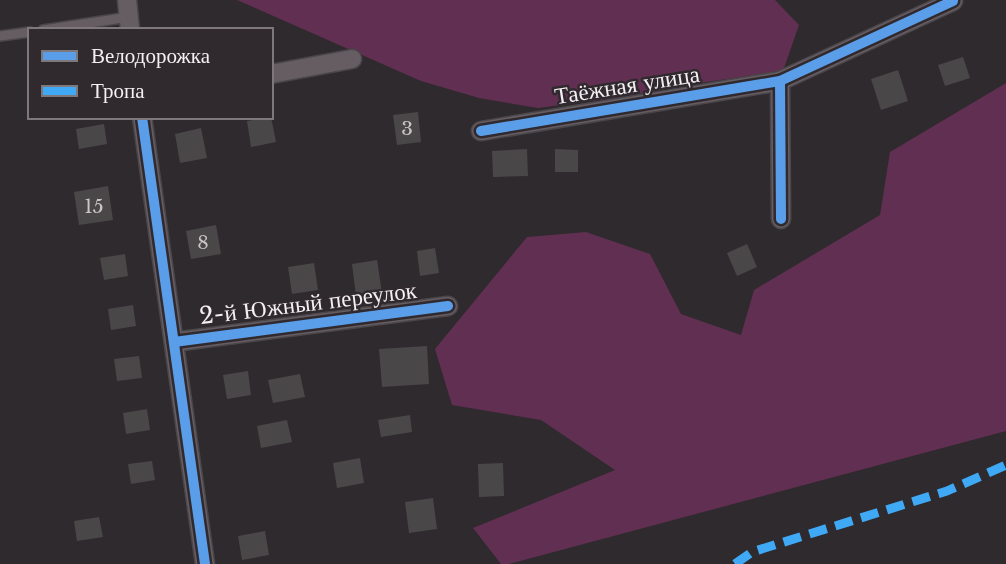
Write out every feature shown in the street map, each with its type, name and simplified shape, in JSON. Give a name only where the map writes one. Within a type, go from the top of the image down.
[{"type":"street","name":"Таёжная улица","points":[[481,131],[780,81],[951,1]]},
{"type":"street","points":[[273,74],[352,59]]},
{"type":"street","points":[[780,81],[781,219]]},
{"type":"street","points":[[142,119],[205,564]]},
{"type":"street","name":"2-й Южный переулок","points":[[174,342],[448,306]]},
{"type":"lane","points":[[55,28],[129,16]]},
{"type":"lane","points":[[0,36],[28,32]]},
{"type":"shaded area","points":[[237,0],[775,0],[799,25],[783,71],[538,108],[479,98],[421,81]]},
{"type":"shaded area","points":[[1006,83],[1006,431],[501,564],[473,528],[615,470],[541,420],[452,405],[435,349],[527,237],[586,232],[650,254],[681,314],[741,335],[754,290],[880,215],[890,152]]},
{"type":"building","points":[[963,57],[970,78],[945,86],[938,65]]},
{"type":"building","points":[[898,70],[908,101],[881,110],[871,79]]},
{"type":"building","points":[[418,112],[421,142],[397,145],[393,115]]},
{"type":"building","points":[[271,119],[276,142],[251,147],[247,121]]},
{"type":"building","points":[[104,124],[107,144],[79,149],[76,129]]},
{"type":"building","points":[[201,128],[207,158],[180,163],[175,134]]},
{"type":"building","points":[[527,149],[528,176],[493,177],[492,151]]},
{"type":"building","points":[[555,149],[578,150],[578,172],[555,172]]},
{"type":"building","points":[[108,186],[113,220],[79,225],[74,192]]},
{"type":"building","points":[[216,225],[221,254],[191,259],[186,231]]},
{"type":"building","points":[[747,244],[757,267],[737,276],[727,253]]},
{"type":"building","points":[[435,248],[439,273],[420,276],[417,251]]},
{"type":"building","points":[[125,254],[128,276],[104,280],[100,258]]},
{"type":"building","points":[[377,260],[382,293],[356,296],[352,264]]},
{"type":"building","points":[[314,263],[318,290],[292,294],[288,267]]},
{"type":"building","points":[[133,305],[136,326],[111,330],[108,309]]},
{"type":"building","points":[[427,346],[429,384],[382,387],[379,349]]},
{"type":"building","points":[[139,356],[142,378],[117,381],[114,359]]},
{"type":"building","points":[[248,371],[251,395],[227,399],[223,375]]},
{"type":"building","points":[[300,374],[305,397],[273,403],[268,380]]},
{"type":"building","points":[[147,409],[150,430],[126,434],[123,413]]},
{"type":"building","points":[[410,415],[412,432],[381,437],[378,420]]},
{"type":"building","points":[[287,420],[292,442],[261,448],[257,426]]},
{"type":"building","points":[[360,458],[364,483],[337,488],[333,463]]},
{"type":"building","points":[[152,461],[155,480],[131,484],[128,464]]},
{"type":"building","points":[[503,463],[504,496],[479,497],[478,464]]},
{"type":"building","points":[[433,498],[437,529],[409,533],[405,502]]},
{"type":"building","points":[[99,517],[103,537],[77,541],[74,521]]},
{"type":"building","points":[[265,531],[269,555],[242,560],[238,536]]},
{"type":"marked path","points":[[735,564],[752,552],[947,491],[1006,465]]},
{"type":"cycle path","points":[[780,81],[953,1]]},
{"type":"cycle path","points":[[481,131],[780,81],[781,219]]},
{"type":"cycle path","points":[[142,119],[205,564]]},
{"type":"cycle path","points":[[174,342],[448,306]]}]
